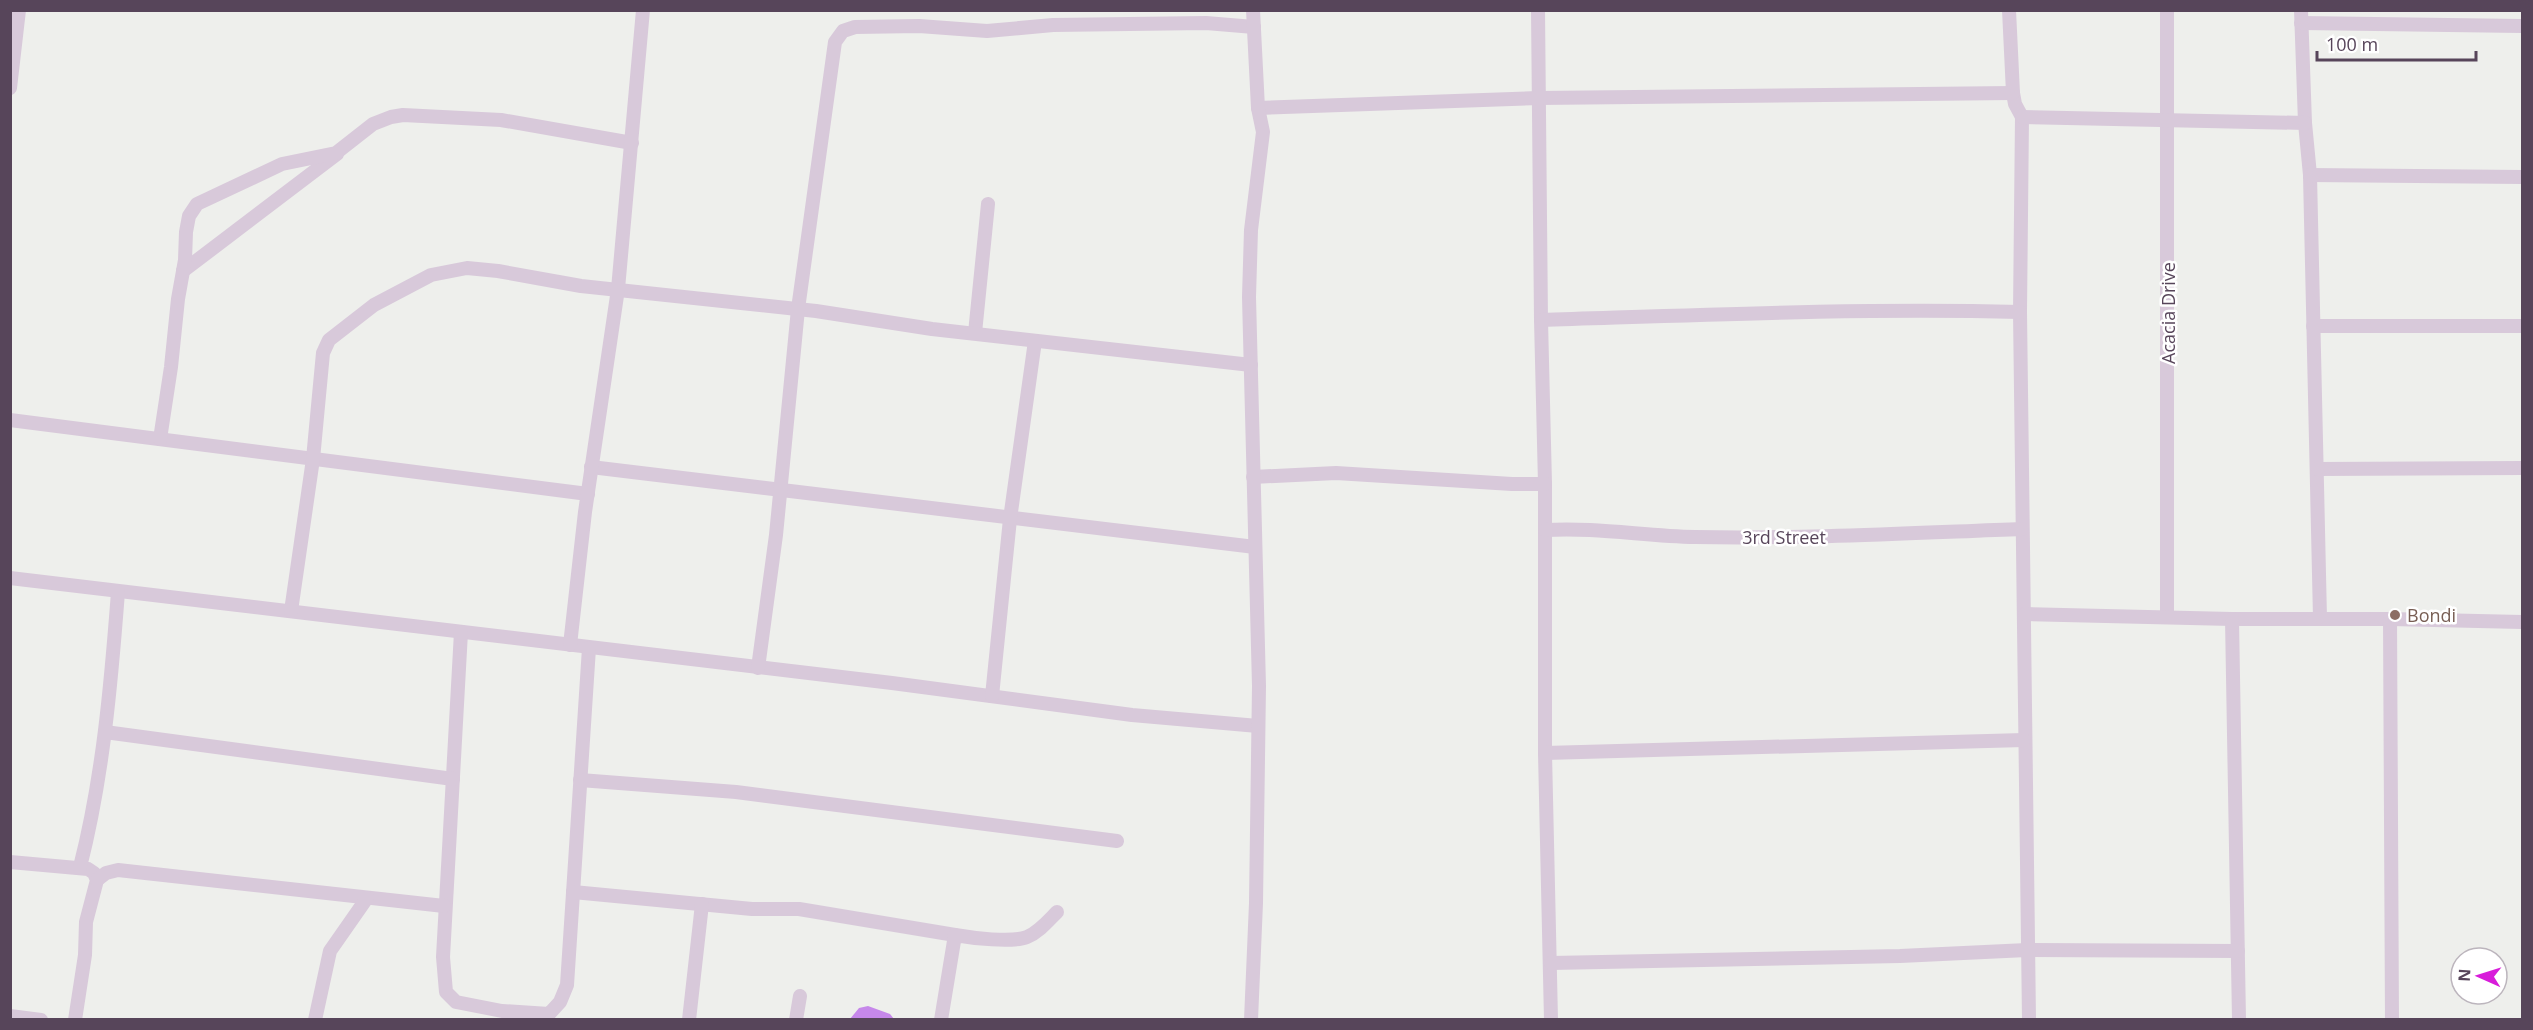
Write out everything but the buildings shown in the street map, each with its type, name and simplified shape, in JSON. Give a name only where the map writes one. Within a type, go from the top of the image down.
[{"type":"street","points":[[10,88],[19,10]]},
{"type":"street","points":[[570,645],[591,467],[618,290],[643,10]]},
{"type":"street","points":[[1251,1020],[1256,903],[1259,686],[1251,365],[1251,230],[1263,132],[1258,108],[1253,10]]},
{"type":"street","points":[[1538,10],[1545,484],[1545,753],[1551,1020]]},
{"type":"street","points":[[2009,10],[2013,93],[2015,104],[2022,117],[2020,312],[2025,614],[2026,950],[2029,1020]]},
{"type":"street","name":"Acacia Drive","points":[[2167,10],[2169,121],[2167,616]]},
{"type":"street","points":[[2320,618],[2310,175],[2305,123],[2301,17],[2446,17],[2523,26]]},
{"type":"street","points":[[758,668],[781,492],[798,309],[835,42],[843,30],[855,27],[919,26],[987,31],[1053,26],[1206,23],[1254,27]]},
{"type":"street","points":[[1258,108],[1539,98],[2013,93]]},
{"type":"street","points":[[183,271],[343,150],[373,124],[391,117],[404,115],[501,120],[632,143]]},
{"type":"street","points":[[2022,117],[2305,123]]},
{"type":"street","points":[[160,439],[171,367],[186,232],[189,216],[196,204],[282,164],[343,150]]},
{"type":"street","points":[[2310,175],[2523,177]]},
{"type":"street","points":[[975,333],[980,263],[988,204]]},
{"type":"street","points":[[291,611],[313,459],[323,353],[329,340],[374,305],[431,274],[467,268],[618,290],[798,309],[975,333],[1251,365]]},
{"type":"street","points":[[1541,320],[1781,312],[1940,310],[2020,312]]},
{"type":"street","points":[[2313,326],[2523,326]]},
{"type":"street","points":[[992,696],[1010,519],[1035,340]]},
{"type":"street","points":[[10,420],[588,494]]},
{"type":"street","points":[[591,467],[781,492],[1255,548]]},
{"type":"street","points":[[2318,469],[2523,468]]},
{"type":"street","points":[[1253,477],[1336,472],[1512,484],[1545,484]]},
{"type":"street","name":"3rd Street","points":[[1545,530],[1582,528],[1684,537],[1823,538],[2022,530]]},
{"type":"street","points":[[10,578],[992,696],[1132,715],[1257,726]]},
{"type":"street","points":[[80,867],[96,796],[105,732],[118,592]]},
{"type":"street","points":[[2025,614],[2523,622]]},
{"type":"street","points":[[2232,619],[2239,1020]]},
{"type":"street","points":[[2390,619],[2392,1020]]},
{"type":"street","points":[[460,632],[444,906],[444,985],[449,997],[456,1002],[531,1014],[549,1014],[560,1002],[567,985],[588,648]]},
{"type":"street","points":[[105,732],[453,780]]},
{"type":"street","points":[[1545,753],[2024,740]]},
{"type":"street","points":[[580,780],[736,792],[1117,841]]},
{"type":"street","points":[[10,862],[80,867],[94,873],[97,880]]},
{"type":"street","points":[[75,1020],[85,955],[86,922],[97,880],[106,873],[118,870],[444,906]]},
{"type":"street","points":[[573,892],[702,904],[799,909],[980,939],[1026,937],[1036,932],[1057,912]]},
{"type":"street","points":[[315,1020],[330,951],[367,897]]},
{"type":"street","points":[[688,1020],[702,904]]},
{"type":"street","points":[[941,1020],[955,935]]},
{"type":"street","points":[[1551,963],[1888,956],[2026,950],[2238,951]]},
{"type":"street","points":[[796,1020],[800,996]]},
{"type":"street","points":[[10,1017],[41,1020]]},
{"type":"shaded area","points":[[868,1006],[890,1014],[894,1019],[850,1019],[859,1008]]},
{"type":"place","name":"Bondi","points":[[2395,615]]}]
